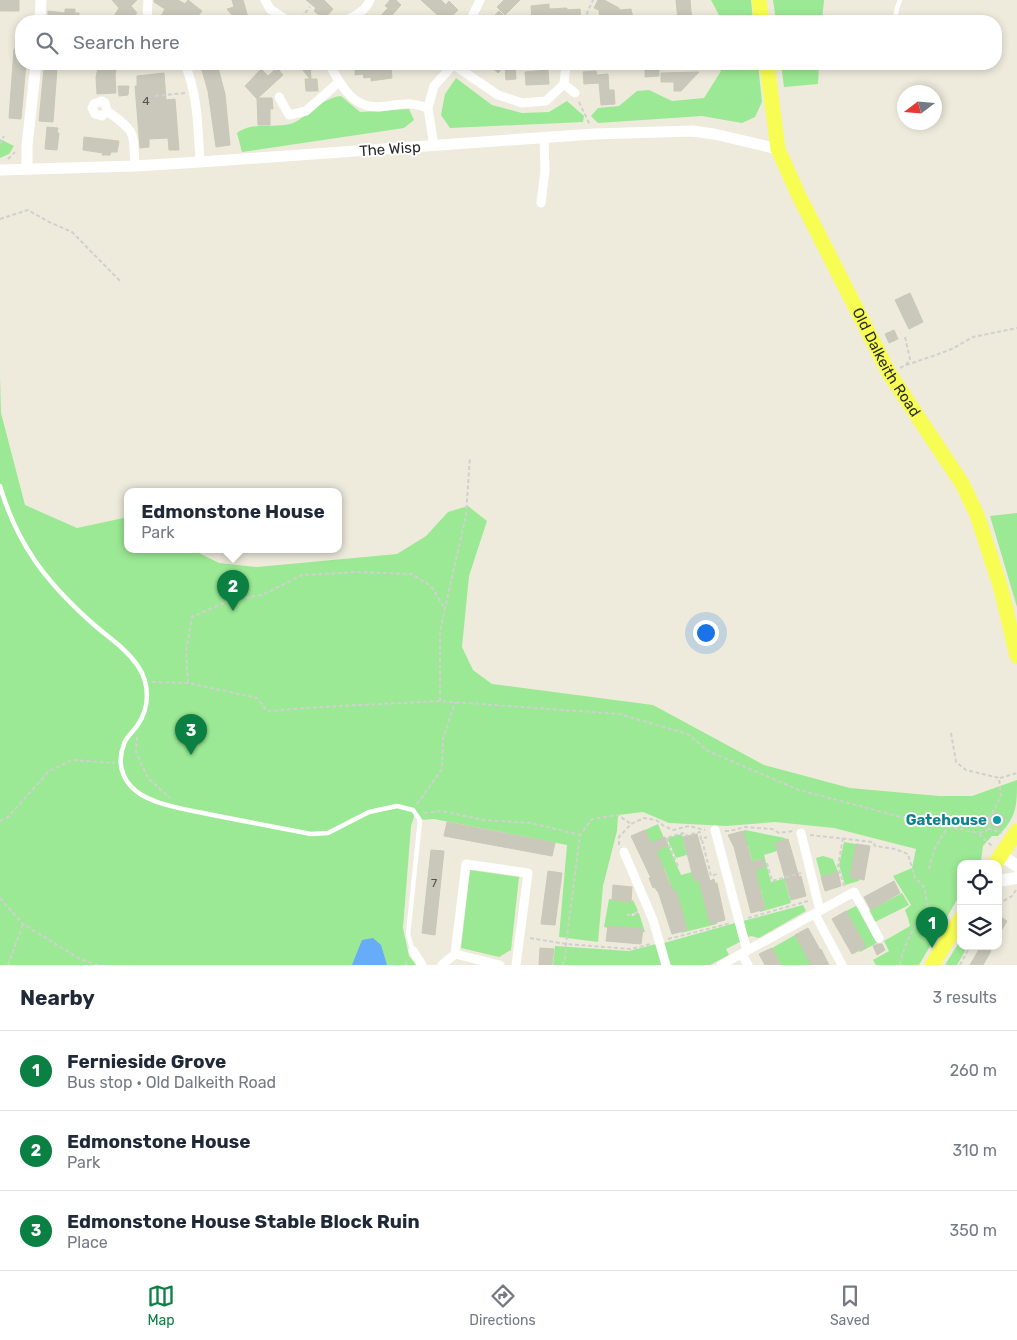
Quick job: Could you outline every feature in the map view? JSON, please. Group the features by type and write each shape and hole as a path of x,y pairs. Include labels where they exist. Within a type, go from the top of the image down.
{"main road":[{"path":"759,0 761,15"},
{"name":"Old Dalkeith Road","path":"768,70 778,149 798,194 889,373 963,485 977,515 1001,589 1017,656"},
{"path":"1010,833 997,855 1017,866"},
{"path":"1002,880 1017,878"},
{"path":"932,965 957,924"}],"street":[{"path":"40,15 41,0"},
{"path":"148,0 148,15"},
{"path":"265,0 270,9 279,15"},
{"path":"357,15 368,6 370,0"},
{"path":"473,15 480,0"},
{"path":"27,169 27,146 35,70"},
{"path":"187,70 197,108 200,162"},
{"path":"332,70 339,82 351,96 366,106 406,104 428,108"},
{"path":"434,146 428,108 434,86 449,70"},
{"path":"463,70 498,95 522,103 546,101 564,84 565,70"},
{"path":"279,97 289,115 306,110 339,82"},
{"path":"564,84 575,93"},
{"path":"107,111 132,131 135,166"},
{"name":"The Wisp","path":"4,165 27,169 135,166 594,134 692,132 714,134 778,149"},
{"path":"541,203 545,171 544,138"},
{"path":"760,146 774,158 786,176 822,248 838,273"},
{"path":"716,832 739,920 748,965"},
{"path":"801,833 817,898 818,912 842,965"},
{"path":"624,852 648,908 666,965"},
{"path":"442,965 455,954 466,864 528,873 516,965"},
{"path":"720,965 854,892 879,938"},
{"path":"412,951 422,965"},
{"path":"455,954 500,965"}],"lane":[{"path":"896,15 900,0"},
{"path":"0,486 18,535 35,562 56,588 74,606 127,653 138,666 146,682 147,705 139,724 124,743 120,763 122,775 136,792 164,805 311,834 328,833 369,812 397,806 414,812 420,820 408,935 412,951"}],"path":[{"path":"587,15 593,0"},
{"path":"303,15 310,6"},
{"path":"155,96 194,92"},
{"path":"575,93 594,134"},
{"path":"0,144 4,136"},
{"path":"4,165 17,148"},
{"path":"0,220 28,210 72,232 121,282"},
{"path":"889,373 936,356 973,337 1017,328"},
{"path":"905,337 910,359 906,366"},
{"path":"440,701 440,631 466,516 470,457"},
{"path":"188,683 186,651 192,617 230,600 262,595 302,575 357,572 412,574 431,586 445,609"},
{"path":"146,682 188,683 256,698 267,712 331,706 440,701 619,714 688,734 708,751 799,790 901,817 979,833 990,829 1010,833"},
{"path":"414,812 442,768 443,738 455,702"},
{"path":"139,724 136,752 148,778 180,808"},
{"path":"951,733 956,762 966,770 999,778 1017,773"},
{"path":"0,821 8,817 49,771 72,760 120,763"},
{"path":"990,829 986,824 1001,797 999,778"},
{"path":"414,812 441,812 484,820 531,823 580,835"},
{"path":"562,965 566,959 566,944 580,835 592,819 618,815 631,824"},
{"path":"929,869 934,850 948,826"},
{"path":"678,866 666,838 683,833 684,836 700,832 711,876 726,871"},
{"path":"701,839 716,832"},
{"path":"979,833 997,855"},
{"path":"843,838 838,866 847,896"},
{"path":"767,863 772,881 810,870"},
{"path":"1002,902 1012,896 1017,887"},
{"path":"0,898 23,924 80,959 99,965"},
{"path":"519,936 566,944 632,949 817,898"},
{"path":"628,914 632,915 648,908"},
{"path":"8,965 23,924"},
{"path":"960,965 968,950"}],"green space":[{"path":"711,0 751,0 752,15 719,15"},
{"path":"773,0 824,0 823,15 775,15"},
{"path":"759,70 762,102 755,117 742,123 702,116 598,123 591,116 598,108 619,106 637,91 649,90 672,101 704,98 721,71"},
{"path":"782,70 819,70 818,84 784,87"},
{"path":"456,78 492,105 522,113 549,112 567,101 584,116 583,122 450,128 441,115 445,94"},
{"path":"341,96 360,112 409,109 414,120 404,128 242,152 237,133 255,126 290,124 302,118 320,104"},
{"path":"0,139 14,146 9,154 0,158"},
{"path":"0,376 1,413 25,505 77,528 124,518 124,553 199,553 219,563 257,567 397,554 426,536 448,512 468,506 487,521 469,576 462,647 473,670 492,684 653,705 764,765 850,788 939,796 972,796 1017,780 1015,811 1009,823 998,836 992,836 983,846 981,860 957,860 957,900 919,965 876,965 873,960 889,951 884,941 910,926 905,910 911,905 893,876 912,868 916,849 834,828 775,822 726,826 669,823 643,812 618,815 617,831 603,886 598,942 559,937 567,845 434,819 420,820 415,814 411,826 403,928 409,956 416,965 0,965"},
{"path":"1017,513 1017,607 990,516"},
{"path":"658,824 664,838 651,843 645,830"},
{"path":"743,831 785,838 786,840 775,843 777,851 764,855 771,882 798,875 799,877 785,881 791,903 760,912 759,910 765,908 761,891 747,894 755,870 765,867 762,859 738,864 752,860 748,846 736,850 746,843"},
{"path":"682,834 687,855 676,858 667,838"},
{"path":"844,842 856,844 850,877 859,879 859,881 845,885 839,865"},
{"path":"668,845 681,875 692,872 695,881 707,878 700,884 705,902 717,924 681,933 687,930 676,890 663,894 671,885 664,868 651,873 644,856"},
{"path":"823,856 833,859 838,872 821,877 816,858"},
{"path":"470,870 519,877 511,950 499,957 461,948"},
{"path":"902,893 909,905 875,922 869,911"},
{"path":"609,899 630,902 633,900 638,911 627,915 632,916 639,913 645,932 643,932 643,929 604,927"},
{"path":"803,905 806,911 759,938 748,937 743,921"},
{"path":"858,905 877,943 860,952 863,948 861,943 863,942 861,937 858,938 856,929 846,911"},
{"path":"735,923 740,942 726,949 729,955 710,965 670,965 664,943"},
{"path":"795,935 810,962 822,956 812,965 776,965 780,963 772,948"},
{"path":"656,944 663,965 553,965 555,946 629,951"},
{"path":"957,946 957,950 966,950 957,965 945,965"}],"water":[{"path":"373,938 381,945 387,965 352,965 362,940"}],"building":[{"path":"0,0 19,0 19,11 0,11"},
{"path":"112,0 137,0 131,6 137,13 135,15 115,15 119,8"},
{"path":"154,0 178,0 185,4 188,0 202,11 199,15 162,15 165,9 154,2"},
{"path":"232,0 243,0 247,15 232,15 227,9 234,7"},
{"path":"306,0 324,0 333,9 328,15 319,15 314,11 316,8"},
{"path":"390,0 396,0 401,5 392,15 382,15 388,8 385,6"},
{"path":"421,0 441,0 446,5 449,1 458,10 453,15 437,15"},
{"path":"504,0 520,0 505,15 497,7"},
{"path":"598,0 604,0 619,8 619,10 631,9 632,15 599,15 599,10 594,8"},
{"path":"676,0 690,0 691,15 677,15"},
{"path":"549,4 549,9 580,9 580,15 532,15 531,6"},
{"path":"65,9 75,9 75,13 79,13 79,15 48,15 48,11 65,13"},
{"path":"499,11 503,15 495,15"},
{"path":"15,49 15,70 25,70 21,119 9,118"},
{"path":"44,70 57,70 53,122 39,121"},
{"path":"98,70 116,70 116,93 97,94"},
{"path":"202,70 219,70 225,94 230,145 216,147 208,91"},
{"path":"260,70 268,76 275,70 279,70 283,75 258,98 272,98 273,109 270,109 270,125 258,125 257,99 245,86"},
{"path":"303,70 310,70 311,79 317,79 318,91 306,91 305,79 310,79"},
{"path":"355,70 391,70 392,78 371,81 371,77 364,78 363,74 355,75"},
{"path":"505,70 515,70 516,79 506,80"},
{"path":"548,70 549,84 526,85 525,72"},
{"path":"645,70 659,70 659,76 645,77"},
{"path":"596,71 597,75 608,74 609,90 614,90 615,104 601,105 599,83 584,84 583,72"},
{"path":"699,72 681,91 674,91 674,82 661,82 661,73"},
{"path":"164,73 166,100 175,99 179,150 169,150 168,138 149,139 149,147 140,148 135,86 137,86 137,76"},
{"path":"118,86 129,86 128,95 119,96"},
{"path":"47,127 58,128 57,150 45,149"},
{"path":"84,137 119,141 117,152 111,152 110,155 102,155 103,153 83,150"},
{"path":"910,293 923,322 909,329 895,300"},
{"path":"894,330 898,339 889,343 885,334"},
{"name":"Gatehouse","path":"995,812 1005,818 998,829 988,822"},
{"path":"447,822 555,843 552,856 444,836"},
{"path":"645,830 651,843 665,837 668,845 656,851 673,891 676,890 687,930 672,934 658,891 655,887 653,888 649,878 651,878 631,836"},
{"path":"743,831 752,862 763,859 765,867 755,870 765,909 751,913 734,847 728,835"},
{"path":"697,834 710,881 714,879 715,883 717,883 725,920 710,924 699,880 694,881 683,837"},
{"path":"788,839 806,896 791,900 775,843"},
{"path":"856,844 870,846 864,880 850,877"},
{"path":"431,850 444,851 435,935 422,933"},
{"path":"548,871 562,873 555,925 541,924"},
{"path":"838,872 841,886 825,891 821,877"},
{"path":"894,881 900,893 871,910 864,897"},
{"path":"613,885 632,887 631,902 612,900"},
{"path":"846,911 866,947 852,954 832,919"},
{"path":"1002,918 1007,921 1002,929"},
{"path":"608,926 643,929 641,944 606,941"},
{"path":"808,928 829,965 811,965 795,935"},
{"path":"882,944 885,950 877,955 873,946"},
{"path":"540,948 554,949 552,965 539,965"},
{"path":"772,948 780,963 765,965 759,954"},
{"path":"979,950 991,951 983,965 970,965"}],"place":[{"name":"Edmonstone House","path":"233,611"},
{"name":"Edmonstone House Stable Block Ruin","path":"191,755"},
{"name":"Gatehouse","path":"997,820"},
{"name":"Fernieside Grove","path":"932,948"}]}
